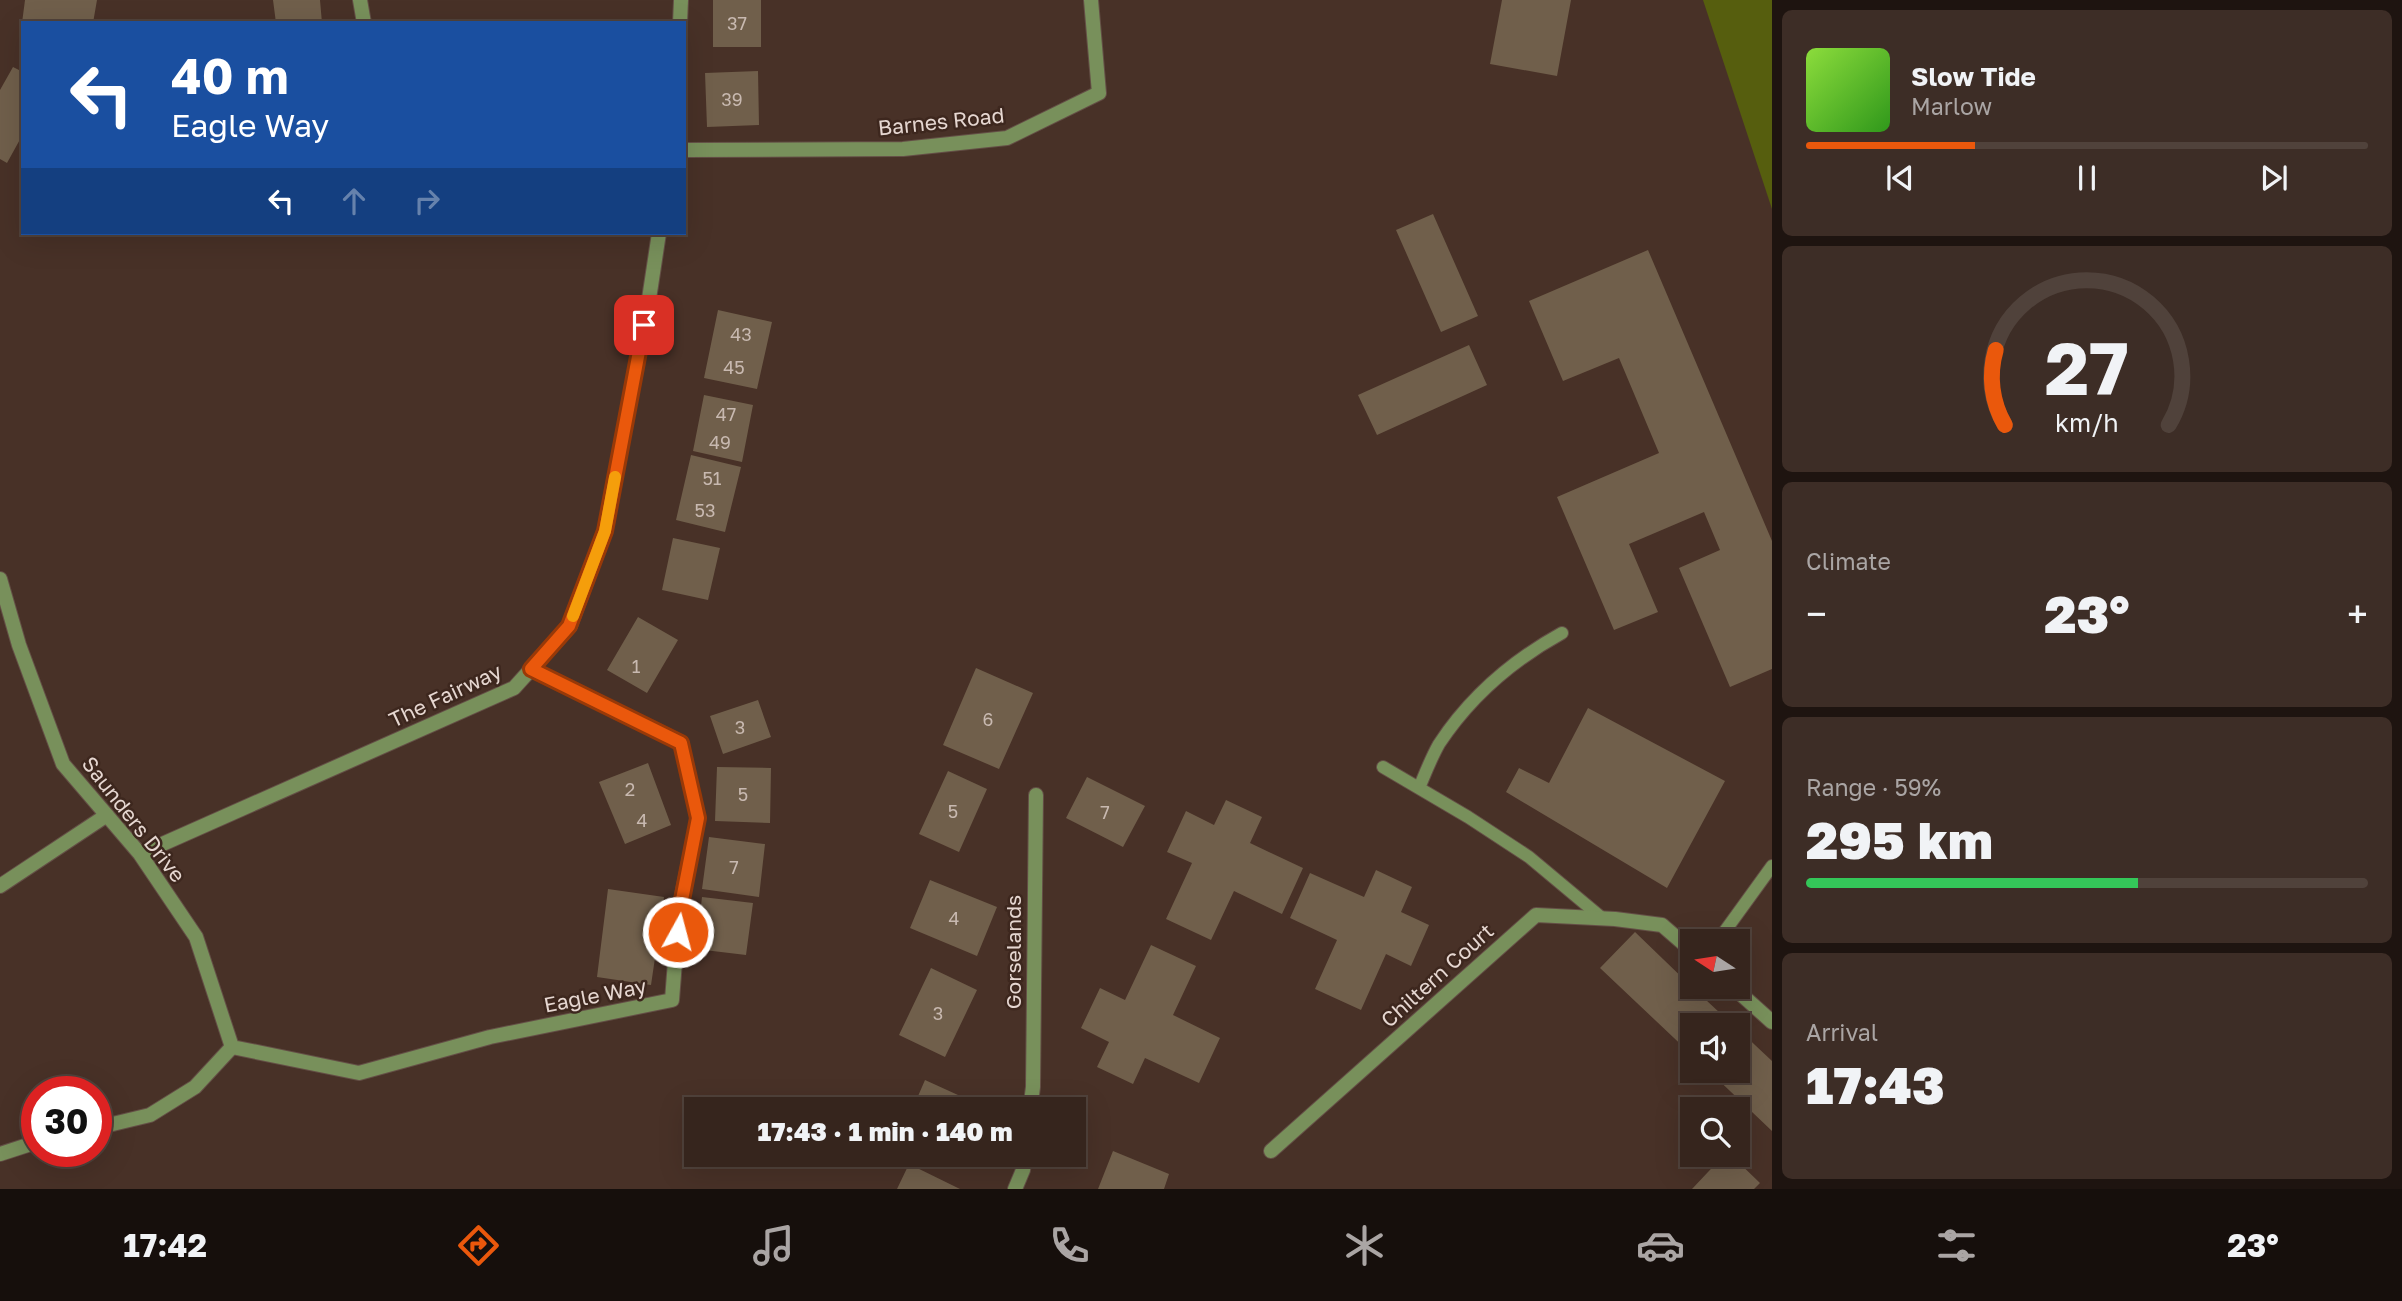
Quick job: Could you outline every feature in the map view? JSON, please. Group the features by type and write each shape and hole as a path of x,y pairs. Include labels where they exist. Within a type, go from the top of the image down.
{"street":[{"path":"360,0 364,21"},
{"path":"680,21 681,0"},
{"name":"Barnes Road","path":"686,150 903,149 1007,138 1099,93 1091,0"},
{"name":"The Fairway","path":"140,854 514,688 569,626 605,531 659,235"},
{"name":"Saunders Drive","path":"0,579 19,645 63,764 140,854 196,937 232,1047"},
{"name":"Eagle Way","path":"232,1047 359,1073 490,1037 672,1000 680,910 698,818 681,743 531,669"},
{"name":"Gorselands","path":"1032,1097 1036,795"},
{"path":"0,886 107,816"},
{"name":"Chiltern Court","path":"1271,1151 1536,915 1602,918 1662,925 1680,941"},
{"path":"1746,999 1772,1022"},
{"path":"112,1124 150,1115 195,1087 232,1047"},
{"path":"0,1154 21,1147"},
{"path":"1015,1189 1023,1167"}],"lane":[{"path":"1419,788 1438,747 1457,719 1478,696 1528,654 1562,633"},
{"path":"1382,767 1468,817 1529,857 1602,918"},
{"path":"1726,929 1772,866"}],"green space":[{"path":"1703,0 1772,0 1772,209"}],"building":[{"path":"25,0 97,0 93,21 22,21"},
{"path":"273,0 320,0 322,21 276,21"},
{"path":"713,0 761,0 761,47 713,47"},
{"path":"1502,0 1571,0 1557,76 1490,64"},
{"path":"13,67 21,71 21,138 7,163 0,159 0,90"},
{"path":"758,71 759,125 707,127 705,73"},
{"path":"1433,214 1478,316 1441,332 1396,230"},
{"path":"1648,250 1772,541 1772,669 1730,687 1679,568 1720,550 1704,512 1629,544 1658,612 1614,630 1557,497 1659,453 1619,358 1563,381 1529,301"},
{"path":"718,310 772,322 757,389 704,378"},
{"path":"1469,345 1487,385 1377,435 1358,395"},
{"path":"704,395 753,405 742,462 693,451"},
{"path":"691,455 741,467 725,532 676,520"},
{"path":"673,538 720,548 708,600 662,590"},
{"path":"638,617 678,640 647,693 607,670"},
{"path":"976,668 1033,693 999,769 943,745"},
{"path":"758,700 771,737 723,754 710,716"},
{"path":"1588,708 1725,781 1667,888 1506,792 1519,768 1549,783"},
{"path":"648,763 671,825 625,844 599,782"},
{"path":"717,767 771,768 770,823 715,821"},
{"path":"948,771 987,789 959,852 919,834"},
{"path":"1087,777 1145,806 1123,847 1066,818"},
{"path":"1226,800 1262,817 1250,843 1303,868 1282,914 1234,891 1211,940 1166,919 1192,863 1167,852 1186,811 1214,825"},
{"path":"709,837 765,844 759,897 702,889"},
{"path":"1376,870 1412,887 1401,912 1429,925 1411,966 1386,954 1361,1010 1315,989 1337,940 1290,918 1310,873 1364,897"},
{"path":"930,880 997,907 977,956 910,928"},
{"path":"608,889 664,897 651,985 597,977"},
{"path":"702,897 753,903 746,955 696,949"},
{"path":"1635,932 1680,975 1680,999 1705,999 1720,1013 1680,1013 1680,1044 1600,968"},
{"path":"1151,945 1196,966 1173,1015 1220,1038 1199,1083 1145,1058 1133,1084 1097,1067 1109,1042 1081,1028 1100,988 1125,1000"},
{"path":"931,968 977,990 945,1057 899,1035"},
{"path":"1750,1040 1772,1061 1772,1131 1750,1110 1750,1097 1736,1097 1722,1083 1750,1083"},
{"path":"925,1080 962,1097 918,1097"},
{"path":"1113,1151 1169,1174 1164,1189 1098,1189"},
{"path":"908,1167 915,1167 960,1189 897,1189"},
{"path":"1713,1167 1743,1167 1760,1183 1754,1189 1692,1189"}],"slow traffic":[{"path":"573,616 605,531 615,477"}],"route":[{"path":"644,325 605,531 569,626 531,669 681,743 698,818 678,932"}]}
